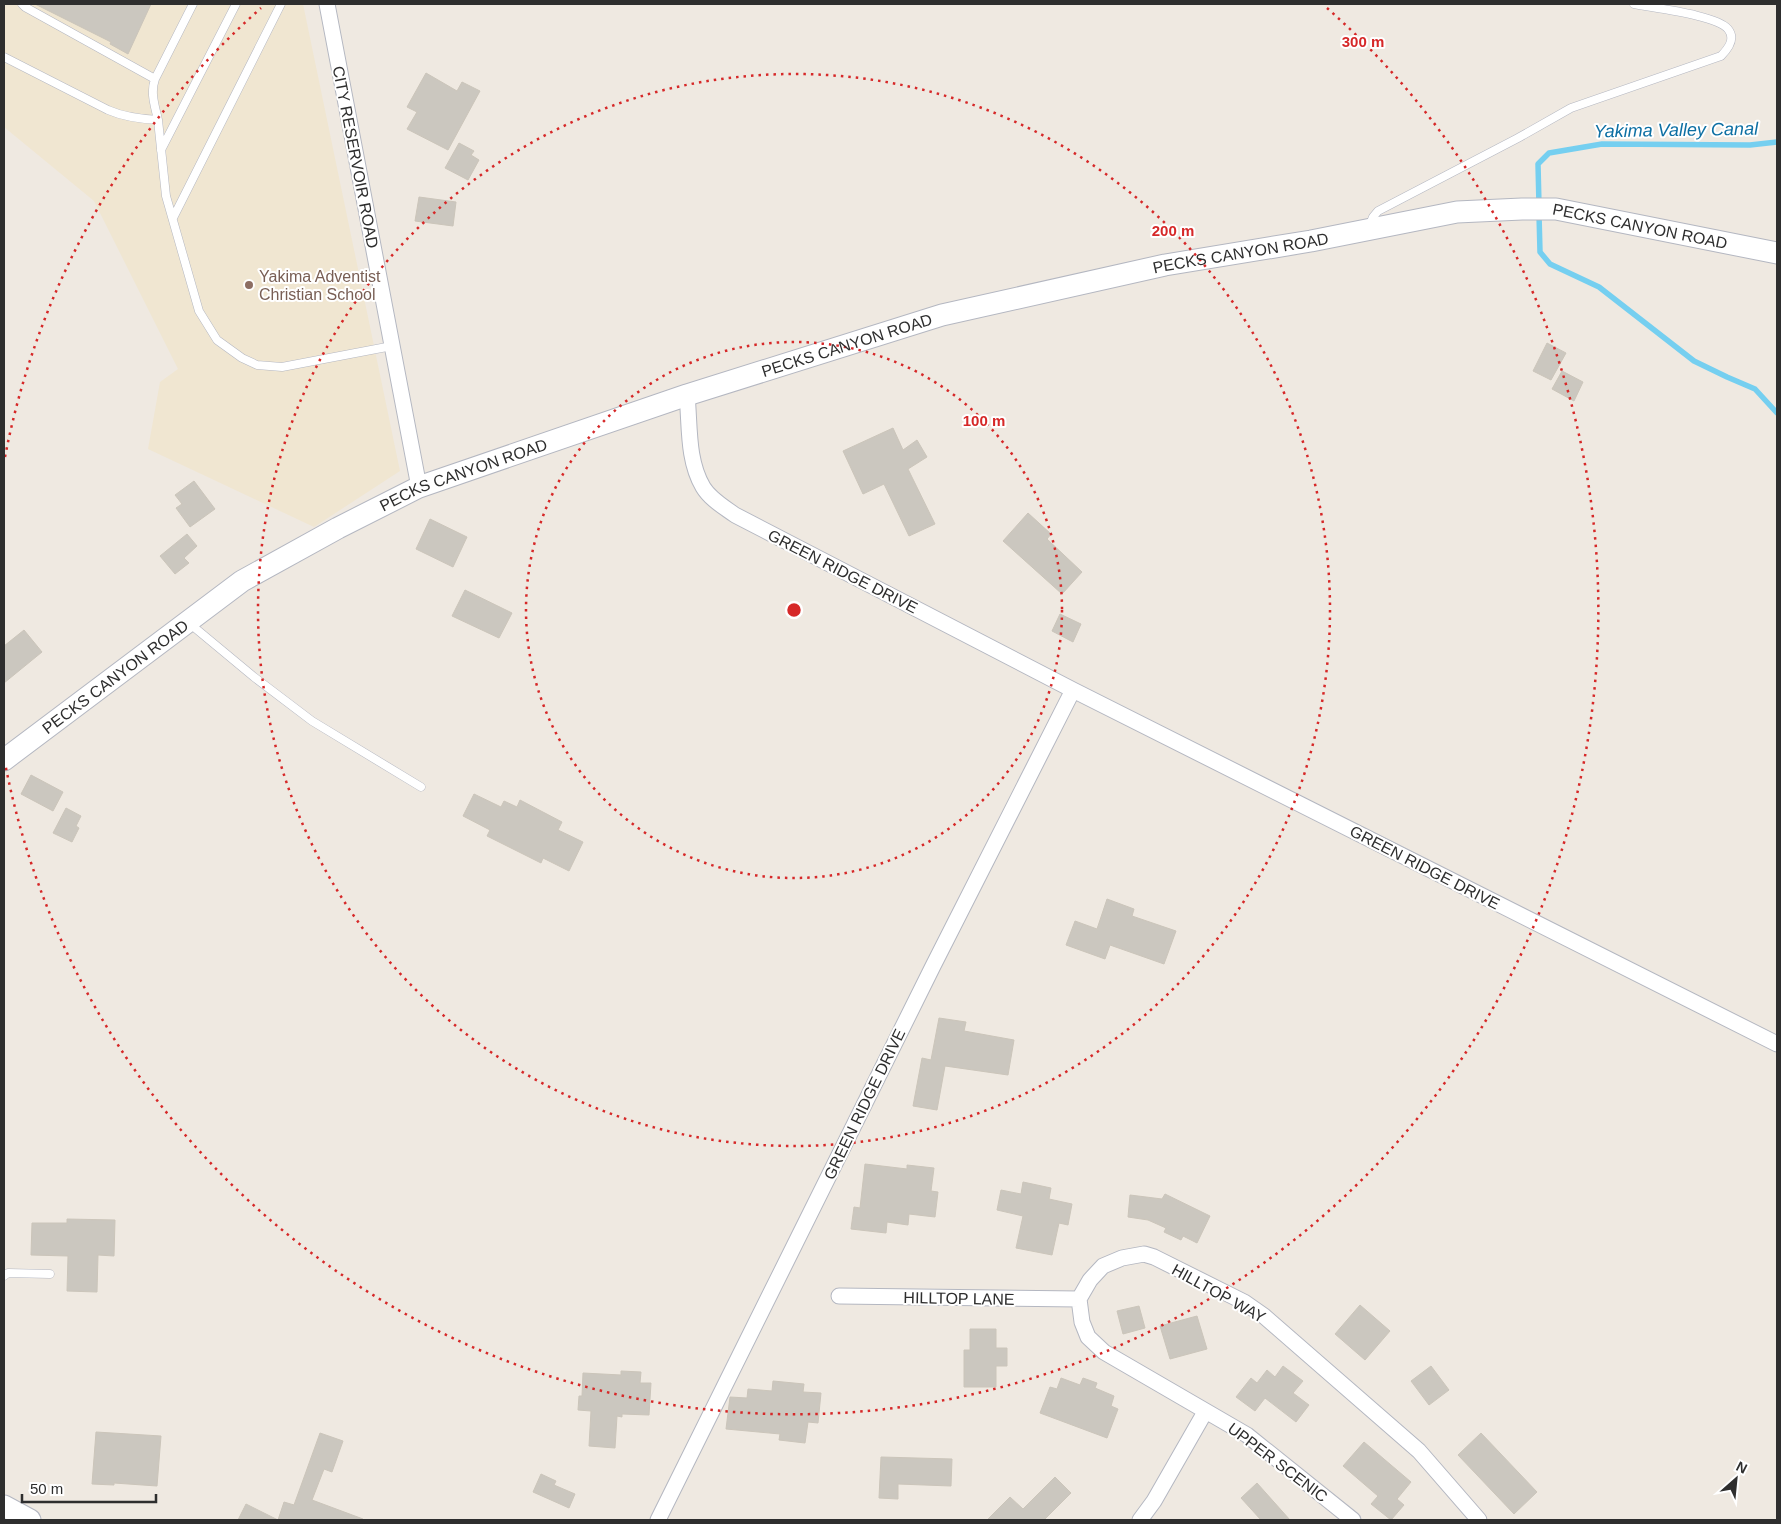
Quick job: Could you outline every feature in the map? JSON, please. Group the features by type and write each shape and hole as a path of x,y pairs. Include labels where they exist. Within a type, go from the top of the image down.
{"street":[{"name":"CITY RESERVOIR ROAD","path":"327,4 419,487"},
{"name":"PECKS CANYON ROAD","path":"4,760 242,581 338,528 419,487 687,395 942,315 1165,265 1311,241 1457,212 1515,209 1556,210 1777,253"},
{"name":"GREEN RIDGE DRIVE","path":"687,395 693,463 703,487 713,498 735,515 1073,690 1777,1044"},
{"name":"GREEN RIDGE DRIVE","path":"658,1520 933,966 1073,690"},
{"name":"HILLTOP WAY","path":"1079,1299 1090,1280 1103,1266 1122,1258 1144,1254 1244,1302 1264,1316 1420,1451 1479,1520"},
{"name":"HILLTOP LANE","path":"839,1296 1079,1299"},
{"path":"1079,1299 1082,1322 1088,1337 1104,1352 1205,1412 1154,1501 1140,1520"},
{"name":"UPPER SCENIC","path":"1205,1412 1247,1435 1354,1520"},
{"path":"4,1506 30,1520"}],"lane":[{"path":"22,4 155,78"},
{"path":"193,4 152,87 158,120 166,196 199,311 217,340 242,358 257,364 282,367 392,346"},
{"path":"161,150 236,4"},
{"path":"173,218 281,4"},
{"path":"1367,230 1378,211 1572,108 1721,56 1728,49 1731,38 1728,29 1719,22 1634,4"},
{"path":"4,57 114,113 139,119 158,120"},
{"path":"188,622 312,722 422,787"},
{"path":"4,1276 8,1273 50,1274"}],"shaded area":[{"name":"Yakima Adventist Christian School","path":"4,4 303,4 400,471 314,527 148,449 160,382 178,369 94,201 4,127"}],"building":[{"path":"35,4 151,4 128,54 110,44 111,42"},
{"path":"426,73 457,91 462,82 480,91 448,150 407,129 417,112 407,107"},
{"path":"459,143 474,151 471,155 479,160 468,180 445,168"},
{"path":"419,197 456,202 453,226 415,221"},
{"path":"1547,343 1566,353 1551,380 1533,371"},
{"path":"1562,371 1583,382 1574,401 1552,389"},
{"path":"893,428 903,450 917,440 927,457 908,469 935,524 909,536 884,484 863,494 843,451"},
{"path":"194,481 215,509 190,527 176,508 182,504 175,495"},
{"path":"1028,513 1051,534 1047,539 1082,572 1062,594 1003,541"},
{"path":"430,519 467,537 453,567 416,549"},
{"path":"187,534 197,546 184,558 189,563 175,574 160,556"},
{"path":"465,590 512,613 499,638 452,616"},
{"path":"1060,614 1081,624 1073,642 1052,631"},
{"path":"24,630 42,652 4,683 4,646"},
{"path":"31,775 63,792 53,811 21,794"},
{"path":"474,794 501,807 504,801 517,807 520,800 562,822 558,830 583,842 569,871 543,858 541,863 487,836 490,830 463,816"},
{"path":"66,808 81,816 76,826 79,828 72,842 53,833"},
{"path":"1107,899 1134,909 1132,916 1176,931 1164,964 1110,945 1105,959 1066,945 1075,921 1097,929"},
{"path":"939,1018 966,1022 964,1031 1014,1040 1008,1075 945,1066 937,1110 913,1106 922,1058 931,1060"},
{"path":"865,1164 907,1169 907,1165 934,1168 931,1191 938,1192 935,1217 909,1214 908,1225 887,1222 886,1233 851,1229 854,1207 860,1208"},
{"path":"1023,1182 1051,1188 1049,1199 1072,1204 1068,1225 1059,1223 1052,1255 1016,1248 1023,1216 997,1210 1001,1190 1021,1194"},
{"path":"1165,1194 1210,1216 1197,1243 1183,1236 1181,1240 1164,1232 1166,1228 1148,1220 1128,1217 1130,1195 1162,1199"},
{"path":"67,1219 115,1220 114,1256 98,1255 97,1292 67,1291 68,1256 31,1255 32,1223 67,1223"},
{"path":"1360,1305 1390,1331 1365,1360 1335,1334"},
{"path":"1139,1306 1145,1328 1123,1334 1117,1311"},
{"path":"1197,1316 1207,1349 1170,1359 1160,1326"},
{"path":"970,1329 996,1329 996,1348 1007,1348 1007,1366 996,1366 996,1387 964,1387 964,1350 970,1350"},
{"path":"1283,1366 1303,1381 1293,1393 1309,1405 1296,1422 1265,1398 1255,1411 1236,1397 1251,1378 1257,1383 1267,1370 1275,1377"},
{"path":"1431,1366 1449,1390 1429,1405 1411,1381"},
{"path":"621,1371 641,1372 640,1383 651,1383 649,1415 622,1414 622,1417 617,1416 615,1448 589,1446 591,1411 578,1410 579,1396 582,1396 583,1373 621,1375"},
{"path":"1061,1378 1080,1385 1083,1378 1097,1383 1095,1388 1114,1396 1111,1406 1118,1409 1107,1438 1040,1413 1050,1387 1057,1389"},
{"path":"773,1381 804,1384 803,1392 821,1393 818,1423 808,1422 805,1443 779,1440 780,1434 726,1429 730,1397 747,1398 748,1389 772,1391"},
{"path":"96,1432 161,1436 157,1486 114,1483 114,1485 92,1484"},
{"path":"320,1433 343,1441 332,1472 324,1469 312,1500 363,1520 278,1520 284,1502 294,1505"},
{"path":"1481,1433 1537,1492 1514,1514 1458,1455"},
{"path":"1364,1442 1411,1482 1397,1499 1404,1505 1391,1520 1371,1504 1378,1496 1343,1466"},
{"path":"881,1457 952,1459 951,1486 898,1484 898,1499 879,1498"},
{"path":"541,1474 556,1481 554,1485 575,1494 569,1508 533,1492"},
{"path":"1055,1477 1071,1493 1044,1520 987,1520 1010,1497 1023,1509"},
{"path":"1257,1483 1290,1520 1261,1520 1241,1498"},
{"path":"246,1504 278,1520 238,1520"}],"waterway":[{"name":"Yakima Valley Canal","path":"1539,205 1538,164 1549,153 1602,144 1750,145 1777,142"},
{"name":"Yakima Valley Canal","path":"1539,214 1540,252 1550,264 1599,287 1694,361 1755,389 1777,413"}],"place":[{"name":"Yakima Adventist Christian School","path":"249,285"}]}
